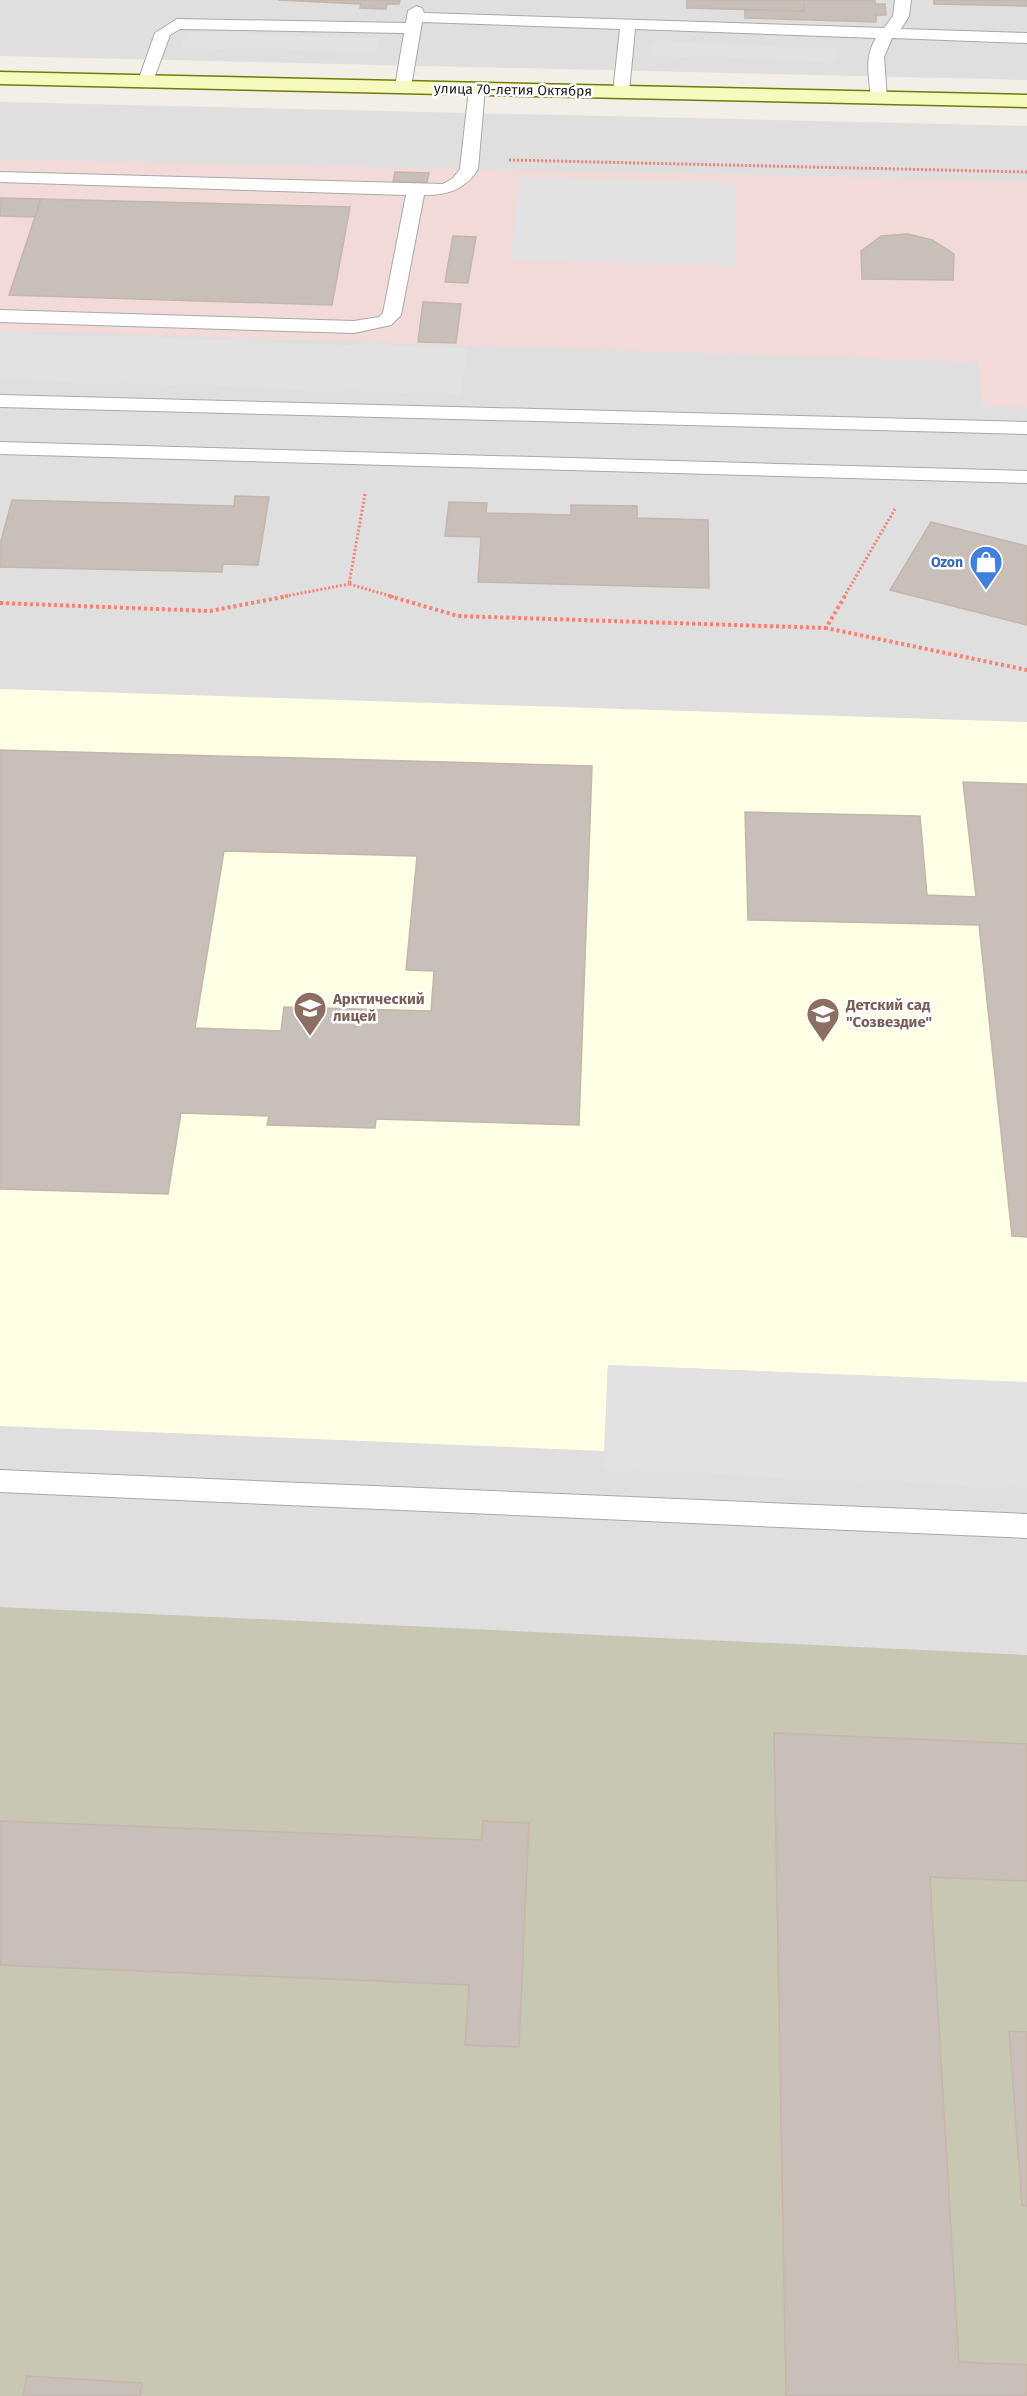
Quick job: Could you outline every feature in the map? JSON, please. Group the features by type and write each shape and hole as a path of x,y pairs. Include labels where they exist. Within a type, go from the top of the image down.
{"main road":[{"name":"улица 70-летия Октября","path":"0,78 1027,101"}],"lane":[{"path":"403,87 418,0"},
{"path":"879,98 877,56 880,45 903,15 903,0"},
{"path":"146,81 163,33 177,24 628,24 1027,38"},
{"path":"621,92 628,24"},
{"path":"0,177 439,190 456,186 464,179 470,159 477,89"},
{"path":"0,316 371,326 385,321 392,315 416,190"},
{"path":"0,400 1027,428"},
{"path":"0,448 1027,477"},
{"path":"0,1481 1027,1526"}],"path":[{"path":"470,159 1027,171"},
{"path":"349,584 371,459"},
{"path":"826,628 915,474"},
{"path":"0,603 210,611 349,584 458,616 826,628 1027,670"}],"shaded area":[{"path":"0,0 1027,0 1027,80 0,56"},
{"path":"186,33 378,38 376,53 181,48"},
{"path":"652,42 836,47 836,62 652,56"},
{"path":"0,102 1027,126 1027,2396 0,2396"},
{"path":"0,159 1027,181 1027,407 983,406 978,362 0,330"},
{"path":"520,177 736,183 736,266 511,260"},
{"path":"0,333 467,349 461,395 0,379"},
{"name":"Арктический лицей","path":"0,689 1027,722 1027,1382 608,1365 604,1451 0,1426"},
{"path":"608,1365 1027,1382 1027,1488 604,1470"},
{"path":"0,1607 1027,1655 1027,2396 0,2396"}],"building":[{"path":"278,0 400,0 399,4 387,4 386,9 360,8 361,4"},
{"path":"687,0 804,0 804,11 687,8"},
{"path":"804,0 875,0 875,4 885,4 886,15 876,15 876,22 745,18 745,10 804,11"},
{"path":"934,0 1027,0 1027,6 934,4"},
{"path":"395,172 429,173 427,182 393,182"},
{"path":"0,198 41,199 36,217 0,216"},
{"path":"41,199 350,207 332,305 9,295"},
{"path":"908,234 932,240 954,254 953,280 862,279 861,251 881,236"},
{"path":"453,236 476,237 468,283 445,282"},
{"path":"423,302 461,304 456,343 418,342"},
{"path":"235,496 269,497 258,565 223,564 222,572 0,567 0,544 12,500 234,506"},
{"path":"449,502 487,503 486,513 571,515 571,505 637,506 637,518 708,520 709,588 478,582 481,537 445,536"},
{"path":"931,522 1027,546 1027,625 890,590"},
{"path":"0,750 592,766 579,1125 376,1119 375,1128 267,1125 269,1116 181,1113 168,1194 0,1189","holes":["224,851 417,856 406,970 434,971 431,1011 284,1007 281,1031 195,1028"]},
{"path":"963,782 1027,784 1027,1237 1012,1236 979,925 748,920 745,812 920,816 927,895 976,897"},
{"path":"774,1733 1027,1744 1027,1881 930,1877 959,2362 1027,2365 1027,2396 786,2396"},
{"path":"0,1821 482,1840 483,1821 529,1823 519,2047 465,2045 469,1985 0,1965"},
{"path":"1009,2031 1027,2032 1027,2206 1022,2205"},
{"path":"27,2376 142,2383 140,2396 23,2396"}],"place":[{"name":"Ozon","path":"986,591"},
{"name":"Арктический лицей","path":"310,1037"},
{"name":"Детский сад \"Созвездие\"","path":"823,1043"}]}
